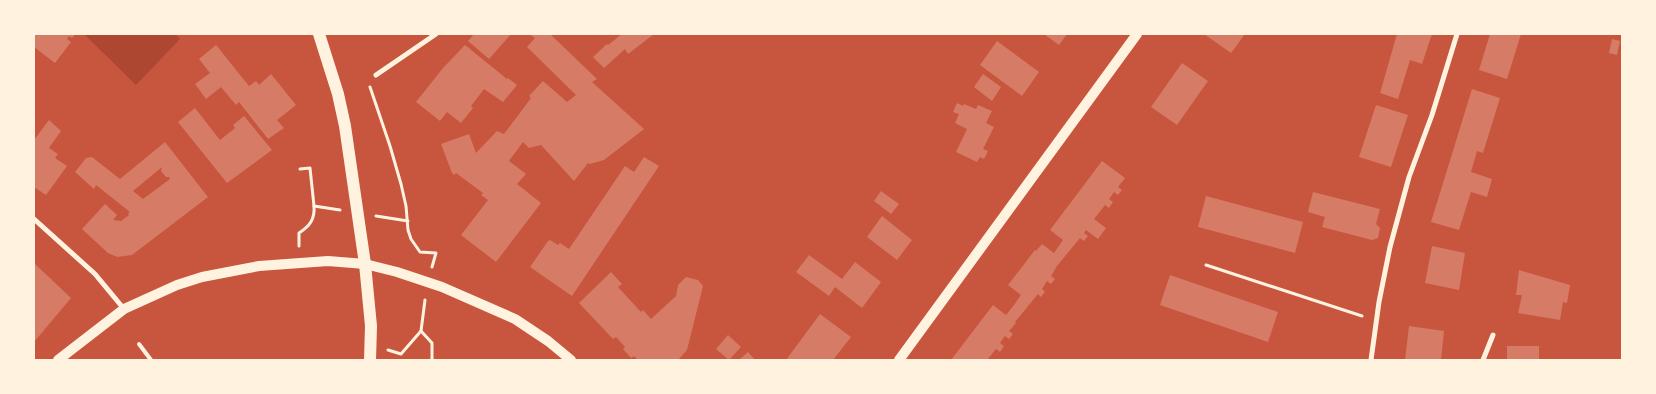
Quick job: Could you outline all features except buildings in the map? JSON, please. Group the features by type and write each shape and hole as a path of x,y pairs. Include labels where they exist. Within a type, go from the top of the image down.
{"main road":[{"path":"318,34 338,94 345,126 365,264 371,326 370,360"},
{"path":"899,360 1137,34"},
{"path":"58,360 124,309 177,285 202,277 259,266 328,261 365,264 428,282 515,319 548,341 571,360"}],"street":[{"path":"376,75 436,34"},
{"path":"1371,360 1375,321 1390,247 1409,177 1432,115 1457,34"},
{"path":"34,219 94,274 124,309"},
{"path":"1483,360 1493,335"}],"lane":[{"path":"139,344 151,360"}],"path":[{"path":"376,75 367,80 390,146 401,184 408,221"},
{"path":"300,262 299,233 306,229 315,216 314,206"},
{"path":"1206,265 1375,321"},
{"path":"371,344 401,354 420,331"}],"shaded area":[{"path":"84,34 175,34 180,39 136,85"}]}
